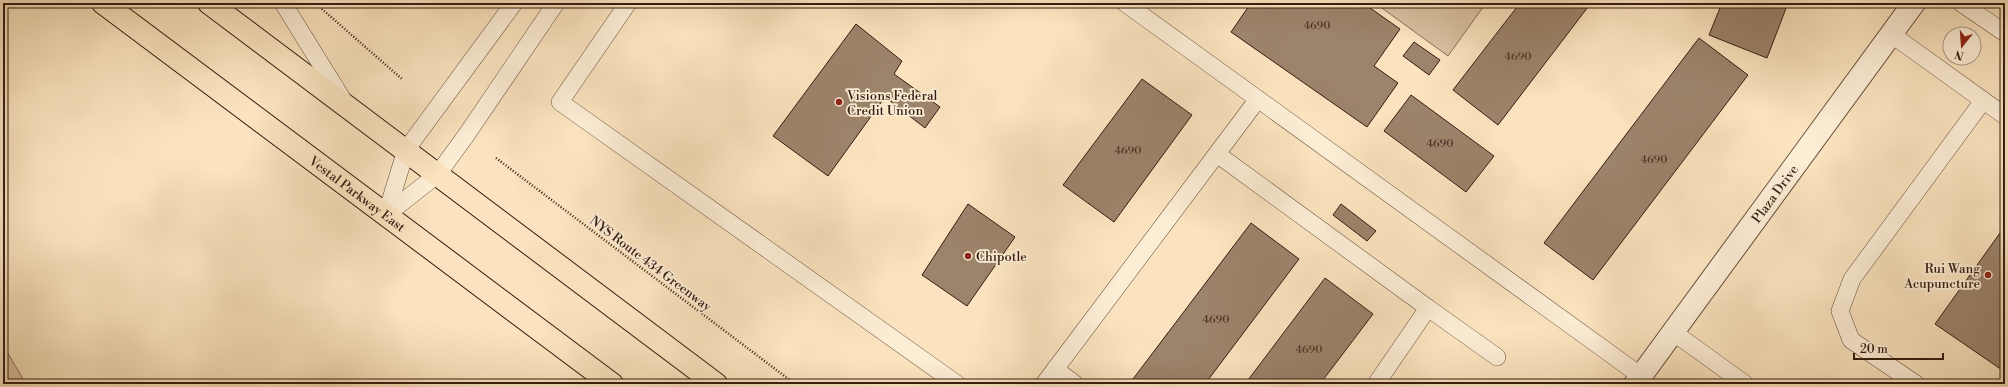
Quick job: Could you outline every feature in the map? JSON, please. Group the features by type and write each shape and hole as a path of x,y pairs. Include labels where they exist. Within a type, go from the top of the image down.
{"main road":[{"name":"Vestal Parkway East","path":"103,3 612,384"},
{"path":"209,3 716,384"}],"street":[{"name":"Plaza Drive","path":"1638,380 1914,3"}],"lane":[{"path":"283,3 346,106"},
{"path":"386,215 406,150 514,3"},
{"path":"386,215 438,174 556,3"},
{"path":"628,3 560,102 956,384"},
{"path":"1125,3 1258,99 1638,380"},
{"path":"1961,3 2005,33"},
{"path":"1891,34 2005,116"},
{"path":"1044,384 1258,99"},
{"path":"1916,384 1852,340 1840,311 1852,279 1983,101"},
{"path":"1217,154 1497,357"},
{"path":"1376,384 1428,308"},
{"path":"1673,332 1745,384"},
{"path":"1055,369 1075,384"}],"path":[{"path":"315,3 402,79"},
{"name":"NYS Route 434 Greenway","path":"496,158 795,384"}],"shaded area":[{"path":"1375,3 1486,3 1448,56"},
{"path":"3,345 26,384 3,384"}],"building":[{"path":"1251,3 1363,3 1400,29 1374,66 1398,83 1367,127 1231,32"},
{"path":"1520,3 1591,3 1498,125 1453,90"},
{"path":"1722,3 1788,3 1767,58 1709,35"},
{"name":"Visions Federal Credit Union","path":"856,24 902,61 894,74 940,107 925,128 885,97 828,176 773,136"},
{"path":"1699,38 1748,75 1593,280 1544,243"},
{"path":"1414,42 1440,60 1429,75 1403,56"},
{"path":"1142,79 1192,115 1114,222 1063,185"},
{"path":"1411,95 1494,156 1466,192 1384,131"},
{"name":"Chipotle","path":"968,204 1015,237 967,306 922,275"},
{"path":"1341,204 1376,231 1367,241 1333,215"},
{"path":"1251,223 1299,259 1205,384 1139,384 1133,379"},
{"name":"Rui Wang Acupuncture","path":"2005,226 2005,372 1935,324"},
{"path":"1325,278 1373,314 1320,384 1245,384"},
{"path":"1467,380 1473,384 1464,384"}],"place":[{"name":"Visions Federal Credit Union","path":"839,102"},
{"name":"Chipotle","path":"968,256"},
{"name":"Rui Wang Acupuncture","path":"1988,275"}]}
